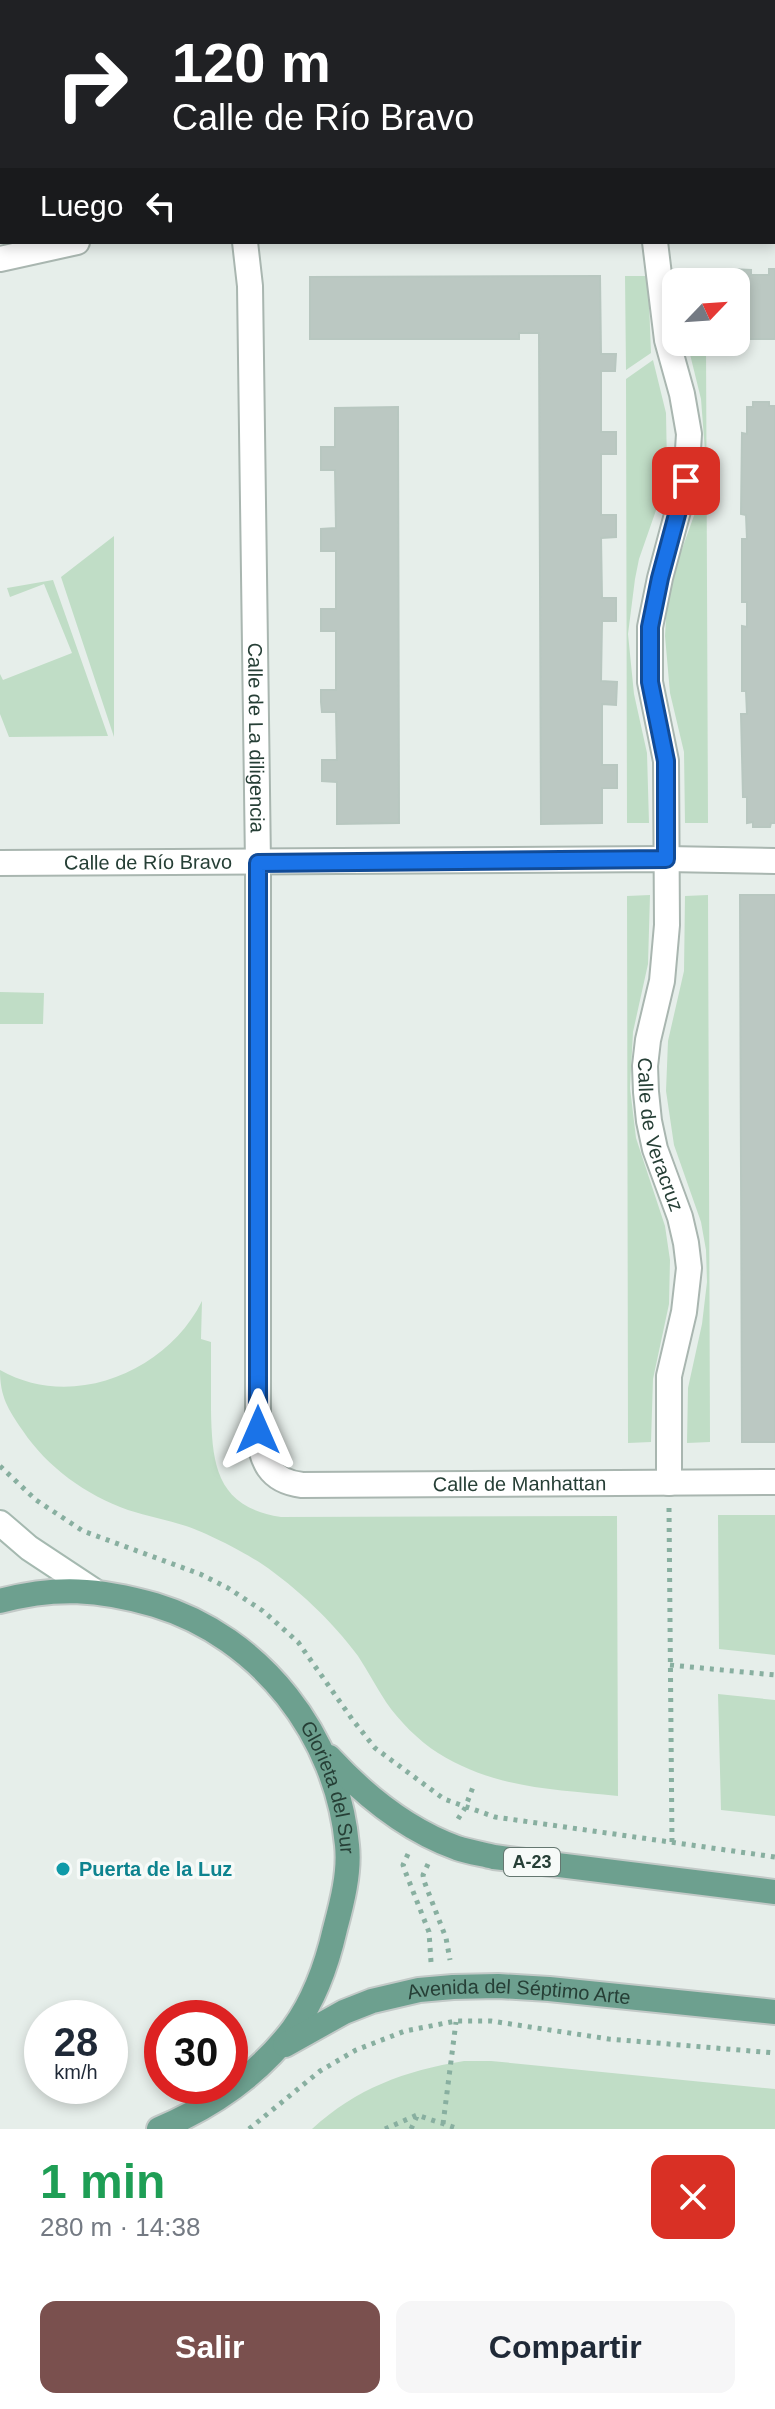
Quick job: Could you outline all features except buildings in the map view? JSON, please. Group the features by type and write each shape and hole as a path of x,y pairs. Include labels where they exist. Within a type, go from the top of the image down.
{"main road":[{"name":"Glorieta del Sur","path":"0,1601 60,1590 94,1591 178,1612 217,1632 260,1664 295,1704 322,1749 339,1798 348,1848 343,1898 317,1988 295,2026 276,2050 234,2087 194,2114 159,2129"},
{"name":"A-23","path":"322,1749 370,1798 432,1837 459,1849 494,1857 775,1892"},
{"name":"Avenida del Séptimo Arte","path":"276,2050 344,2012 403,1993 441,1988 549,1989 775,2012"}],"street":[{"path":"0,259 68,244"},
{"name":"Calle de La diligencia","path":"245,244 250,301 258,863 258,1430 262,1455 270,1470"},
{"name":"Calle de Veracruz","path":"655,244 667,340 689,434 686,481 650,627 650,682 666,761 666,953 648,1040 645,1066 647,1106 652,1135 680,1217 689,1268 686,1302 669,1376 669,1483"},
{"name":"Calle de Río Bravo","path":"0,863 775,861"},
{"name":"Calle de Manhattan","path":"270,1470 276,1477 302,1485 775,1482"},
{"path":"0,1523 29,1548 94,1591"}],"path":[{"path":"669,1483 672,1843"},
{"path":"670,1665 775,1675"},
{"path":"443,2124 456,2021 441,1988 429,1932 403,1865 465,1808 473,1787"},
{"path":"249,2129 304,2082 336,2061 380,2039 429,2026 441,1988 446,1938 424,1881 432,1837 444,1799 495,1817 775,1857"},
{"name":"Avenida del Séptimo Arte","path":"429,2026 456,2021 491,2021 609,2039 775,2053"},
{"path":"411,2129 417,2115"},
{"path":"385,2129 417,2115 459,2129"}],"green space":[{"path":"625,276 648,276 651,353 626,370"},
{"path":"690,356 706,356 708,823 685,823 684,752 670,693 665,636 667,600 696,510 705,451 701,399"},
{"path":"653,360 666,413 667,466 661,496 639,559 628,634 634,694 647,753 649,823 627,823 626,379"},
{"path":"114,536 114,737 61,577"},
{"path":"53,580 108,736 9,737 0,714 0,674 3,680 72,653 44,584 10,597 7,588"},
{"path":"650,895 648,964 633,1032 630,1088 636,1138 665,1226 670,1260 669,1304 653,1379 651,1442 628,1443 627,896"},
{"path":"708,895 710,1442 687,1443 688,1388 702,1324 707,1282 706,1250 701,1222 674,1145 666,1091 668,1041 684,971 685,896"},
{"path":"0,992 44,993 43,1024 0,1024"},
{"path":"202,1301 201,1339 211,1342 213,1449 222,1481 243,1504 281,1517 617,1516 618,1796 503,1781 438,1753 397,1716 337,1630 275,1573 204,1533 112,1504 69,1478 33,1444 6,1402 0,1370 28,1382 57,1386 86,1385 115,1378 142,1365 166,1348 186,1326"},
{"path":"718,1515 775,1515 775,1655 719,1649"},
{"path":"718,1694 775,1700 775,1816 721,1810"},
{"path":"464,2061 491,2061 775,2089 775,2129 312,2129 346,2102 382,2083 421,2070"}],"place":[{"name":"Puerta de la Luz","path":"63,1869"}],"route":[{"path":"258,1430 258,863 666,859 666,761 650,682 650,627 686,481"}]}
